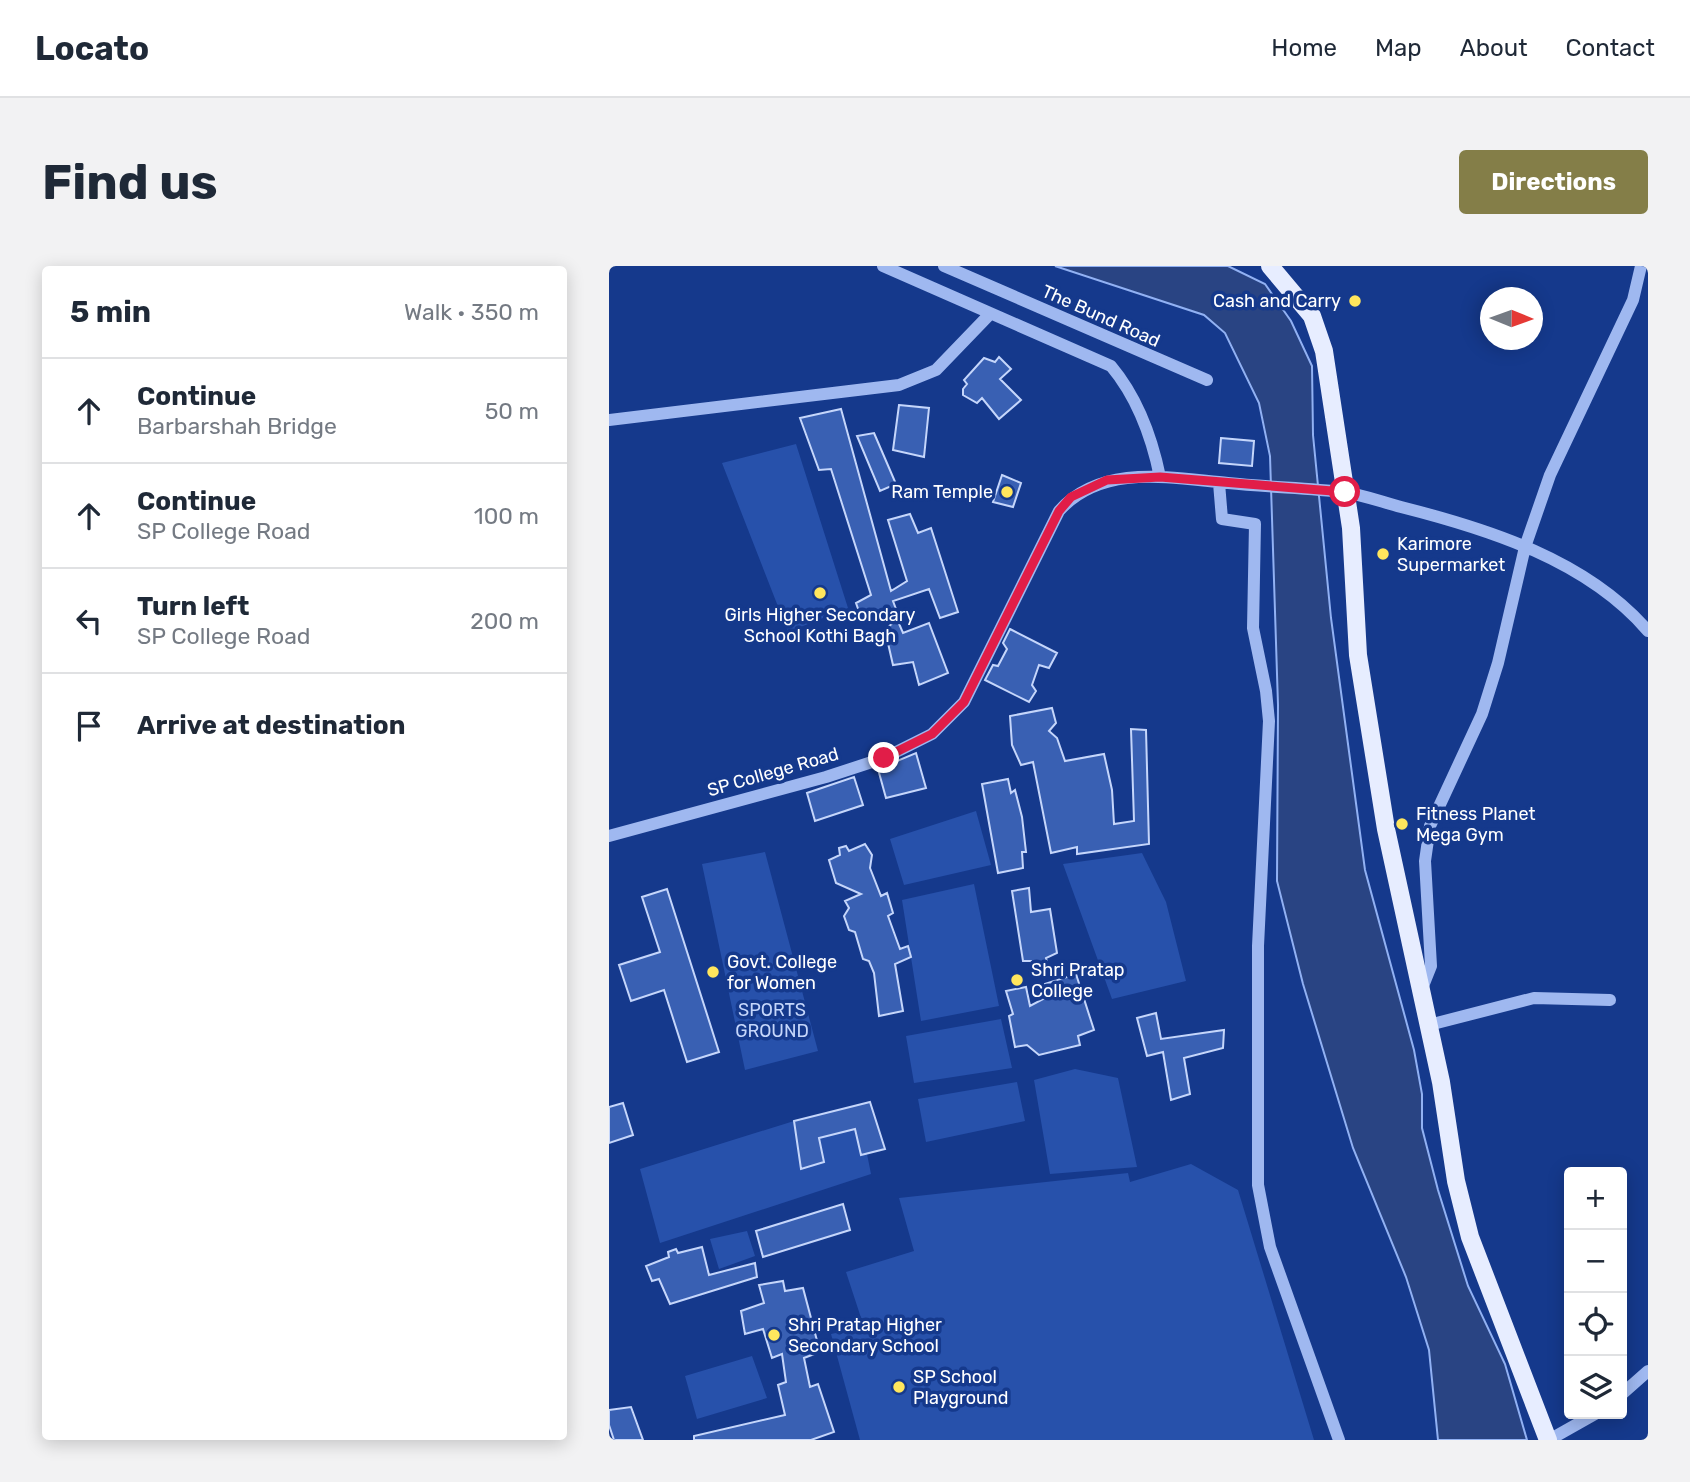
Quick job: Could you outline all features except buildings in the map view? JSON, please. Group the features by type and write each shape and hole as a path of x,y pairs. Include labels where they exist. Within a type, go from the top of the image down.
{"main road":[{"path":"1269,266 1303,303 1320,337 1338,492 1353,547 1358,655 1386,829 1429,1026 1465,1219 1548,1440"}],"street":[{"path":"883,266 989,315 1111,366 1124,381 1143,421 1160,477"},
{"name":"The Bund Road","path":"944,266 1207,380"},
{"path":"1420,992 1431,966 1425,861 1430,826 1482,714 1498,663 1525,547 1550,475 1633,300 1641,266"},
{"path":"609,420 899,385 936,370 989,315"},
{"name":"SP College Road","path":"609,836 826,777 884,758 932,734 964,702 1059,511 1071,497 1107,480 1160,477 1338,492 1447,518 1525,547 1607,593 1648,631"},
{"path":"1219,483 1222,519 1255,524 1253,628 1268,706 1258,946 1258,1185 1270,1248 1339,1440"},
{"path":"1429,1026 1534,998 1610,999"},
{"path":"1627,1390 1648,1371"},
{"path":"1548,1440 1586,1419"}],"green space":[{"path":"796,444 848,608 788,632 722,463"},
{"path":"976,811 991,865 904,885 890,839"},
{"name":"SPORTS GROUND","path":"765,852 818,1051 745,1070 702,864"},
{"path":"1142,853 1166,902 1186,981 1112,999 1063,864"},
{"path":"974,884 999,1006 921,1021 902,900"},
{"path":"1001,1019 1012,1068 914,1083 906,1036"},
{"path":"1075,1069 1118,1078 1137,1167 1050,1174 1034,1080"},
{"path":"1017,1082 1025,1121 926,1142 918,1099"},
{"path":"794,1121 801,1169 824,1162 819,1138 855,1129 861,1155 867,1154 871,1174 660,1243 640,1169"},
{"path":"1191,1164 1238,1190 1314,1440 860,1440 831,1334 864,1327 846,1272 914,1251 899,1198 1128,1173 1130,1182"},
{"path":"747,1231 755,1256 719,1269 710,1239"},
{"path":"752,1356 767,1398 697,1419 685,1376"}],"shaded area":[{"path":"1055,266 1228,266 1265,284 1291,321 1312,366 1313,435 1331,618 1365,870 1414,1050 1422,1094 1422,1128 1438,1190 1468,1286 1505,1364 1527,1440 1438,1440 1429,1350 1406,1277 1353,1148 1303,984 1277,881 1278,705 1270,456 1259,403 1225,333 1204,315"}],"place":[{"name":"Cash and Carry","path":"1355,301"},
{"name":"Ram Temple","path":"1007,492"},
{"name":"Karimore Supermarket","path":"1383,554"},
{"name":"Girls Higher Secondary School Kothi Bagh","path":"820,593"},
{"name":"Fitness Planet Mega Gym","path":"1402,824"},
{"name":"Govt. College for Women","path":"713,972"},
{"name":"Shri Pratap College","path":"1017,980"},
{"name":"Shri Pratap Higher Secondary School","path":"774,1335"},
{"name":"SP School Playground","path":"899,1387"}],"route":[{"path":"884,758 932,734 948,721 964,702 1059,511 1071,497 1089,486 1107,480 1160,477 1345,492"}]}
